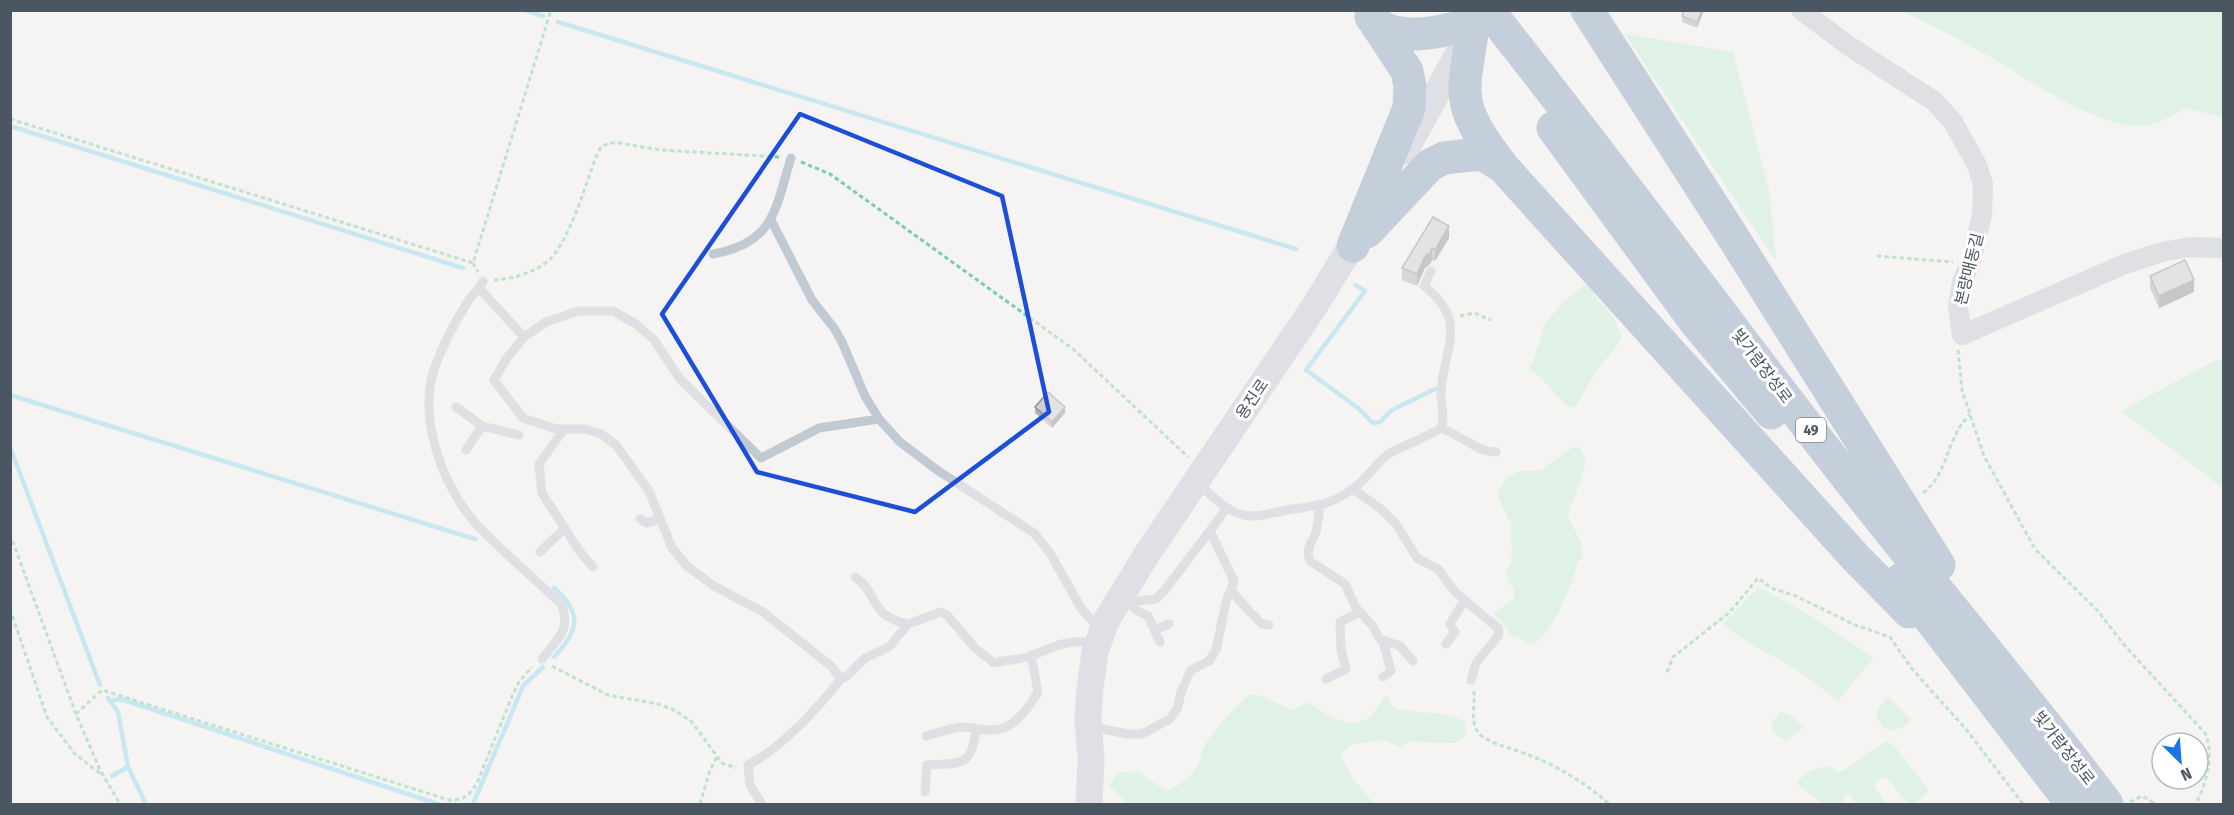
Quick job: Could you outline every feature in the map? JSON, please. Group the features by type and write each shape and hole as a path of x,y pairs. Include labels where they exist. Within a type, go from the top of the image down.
{"highway":[{"path":"1587,10 1731,234 2002,691"},
{"path":"1478,15 1465,92 1470,114 1481,137 1503,167 1856,558 2002,691"},
{"path":"1371,17 1402,34 1430,34 1478,15"},
{"name":"빛가람장성로","path":"1478,15 1617,175 1861,495 2002,691 2072,804"},
{"path":"1350,251 1409,108 1410,86 1407,71 1371,17"},
{"path":"1350,251 1430,165 1444,158 1484,155 1503,167"},
{"name":"빛가람장성로","path":"2002,691 2117,804"}],"main road":[{"name":"용진로","path":"1089,804 1090,688 1095,652 1106,621 1125,603 1200,476 1350,251 1478,15"}],"street":[{"name":"본량매동길","path":"1801,10 1849,46 1934,102 1953,122 1977,165 1983,184 1983,215 1970,264 1962,282 1958,307 1962,334 2125,264 2172,251 2191,248 2223,248"}],"lane":[{"path":"713,254 730,251 764,231 771,220 791,158"},
{"path":"762,804 750,785 748,765 766,756 841,679 866,657 889,647 908,624 941,612 947,615 975,648 994,663 1031,655 1058,644 1100,638 1050,553 1034,533 937,470 900,442 879,419 865,396 842,342 812,300 771,220"},
{"path":"1200,476 1227,508 1238,514 1259,517 1320,506 1353,489 1391,453 1410,442 1438,432 1442,383 1452,325 1438,299 1424,286 1431,271"},
{"path":"524,337 481,285 457,319 435,365 429,399 430,422 443,468 459,500 477,525 561,604 567,617 564,631 542,659"},
{"path":"841,679 831,666 763,612 714,586 687,566 672,548 649,491 616,445 601,434 585,429 556,429 523,418 494,380 507,358 524,337 546,322 578,311 613,311 636,324 654,340 680,379 761,458 819,428 879,419"},
{"path":"456,407 482,426 518,436 523,418"},
{"path":"466,450 482,426"},
{"path":"1440,428 1451,431 1487,452 1497,452"},
{"path":"564,429 539,464 542,493 580,552 593,567"},
{"path":"1353,489 1389,517 1417,558 1438,569 1455,592 1498,629 1500,633 1476,663 1470,680"},
{"path":"1320,506 1315,534 1308,545 1310,561 1345,584 1356,608 1383,640 1391,671 1383,677"},
{"path":"1125,603 1156,599 1227,508"},
{"path":"640,519 647,523 659,519"},
{"path":"540,552 565,528"},
{"path":"1089,726 1128,734 1142,734 1170,719 1178,706 1181,692 1191,670 1209,662 1216,650 1234,581 1210,531"},
{"path":"855,577 865,585 882,613 908,624"},
{"path":"1231,589 1247,612 1262,624 1269,625"},
{"path":"1446,644 1455,632 1450,624 1464,601"},
{"path":"1125,603 1148,616 1160,642"},
{"path":"1326,679 1346,669 1341,650 1340,622 1360,612"},
{"path":"1154,630 1169,624"},
{"path":"1383,640 1400,646 1413,661"},
{"path":"926,736 962,727 1004,729 1013,723 1038,692 1031,655"},
{"path":"925,792 927,765 958,763 966,760 972,753 976,729"}],"path":[{"path":"551,10 473,263 481,285 527,273 556,253 596,157 601,147 609,143 661,150 791,158 830,174 1073,350 1200,476"},
{"path":"10,119 473,263"},
{"path":"1877,256 1970,264"},
{"path":"1449,319 1474,313 1491,320"},
{"path":"1962,334 1958,344 1959,370 1970,415 1984,456 2035,549 2097,610 2125,646 2205,733 2210,743 2207,771 2196,804"},
{"path":"1923,493 1939,475 1953,440 1964,420 1970,415"},
{"path":"10,534 76,714 103,776 120,804"},
{"path":"1667,672 1673,657 1730,612 1758,578 1771,588 1796,596 1855,625 1890,637 1912,669 1978,745 2023,804"},
{"path":"10,609 47,717 75,754 103,776"},
{"path":"76,714 102,690 449,800 460,800 470,794 477,783 519,682 529,669 542,659 608,694 672,709 691,721 723,764 736,768 748,768"},
{"path":"1470,680 1474,694 1475,727 1479,733 1502,746 1562,769 1609,804"},
{"path":"700,804 709,773 717,756"},
{"path":"2117,804 2142,796 2156,804"},
{"path":"112,804 115,797"}],"highlighted area":[{"path":"800,114 1002,196 1049,412 915,512 757,472 662,314"}],"green space":[{"path":"1903,11 2223,11 2223,118 2187,108 2150,125 2132,126 2112,122 2068,103 1981,52"},
{"path":"1625,34 1733,52 1769,190 1776,261"},
{"path":"1588,283 1596,298 1611,314 1621,333 1621,340 1596,372 1576,406 1569,408 1534,371 1529,372 1543,327 1561,304"},
{"path":"2218,359 2224,360 2223,488 2121,411"},
{"path":"1573,447 1580,448 1586,461 1568,517 1581,542 1583,558 1578,561 1554,621 1538,640 1530,644 1517,636 1507,637 1510,632 1494,614 1514,598 1514,590 1507,580 1507,570 1512,561 1511,524 1498,497 1499,490 1506,478 1520,471 1543,469"},
{"path":"1759,587 1808,614 1874,658 1838,701 1796,669 1746,641 1723,624"},
{"path":"1250,694 1262,696 1292,710 1309,702 1329,716 1352,722 1371,716 1386,695 1394,708 1447,715 1465,722 1466,735 1455,743 1408,742 1401,748 1385,740 1353,744 1340,755 1354,780 1374,804 1128,804 1109,785 1118,773 1137,771 1166,791 1180,784 1195,770 1205,745 1216,730"},
{"path":"1888,697 1911,720 1893,731 1884,728 1876,717 1877,710"},
{"path":"1781,712 1791,716 1804,727 1787,741 1771,729 1773,721"},
{"path":"1886,741 1895,747 1929,790 1915,804 1905,800 1892,783 1884,777 1876,781 1875,787 1884,802 1888,804 1856,804 1849,793 1844,796 1843,804 1823,804 1796,783 1807,773 1820,768 1829,766 1838,772 1846,769"}],"building":[{"path":"1684,10 1702,10 1697,22 1682,16"},
{"path":"1433,217 1449,226 1435,250 1432,248 1425,256 1417,274 1402,268"},
{"path":"2185,260 2194,280 2159,296 2150,276"},
{"path":"1048,392 1065,407 1052,422 1035,407"}],"waterway":[{"path":"525,10 543,16"},
{"path":"558,22 1296,249"},
{"path":"10,126 463,268"},
{"path":"1355,285 1365,291 1306,370 1358,408 1373,423 1380,422 1392,410 1435,389"},
{"path":"10,395 475,539"},
{"path":"10,447 100,685"},
{"path":"554,588 569,605 574,621 569,638 554,657"},
{"path":"473,804 523,686 543,667"},
{"path":"108,698 118,712 128,767 112,776"},
{"path":"110,701 119,699 130,702 438,804"},
{"path":"128,767 146,804"}]}
